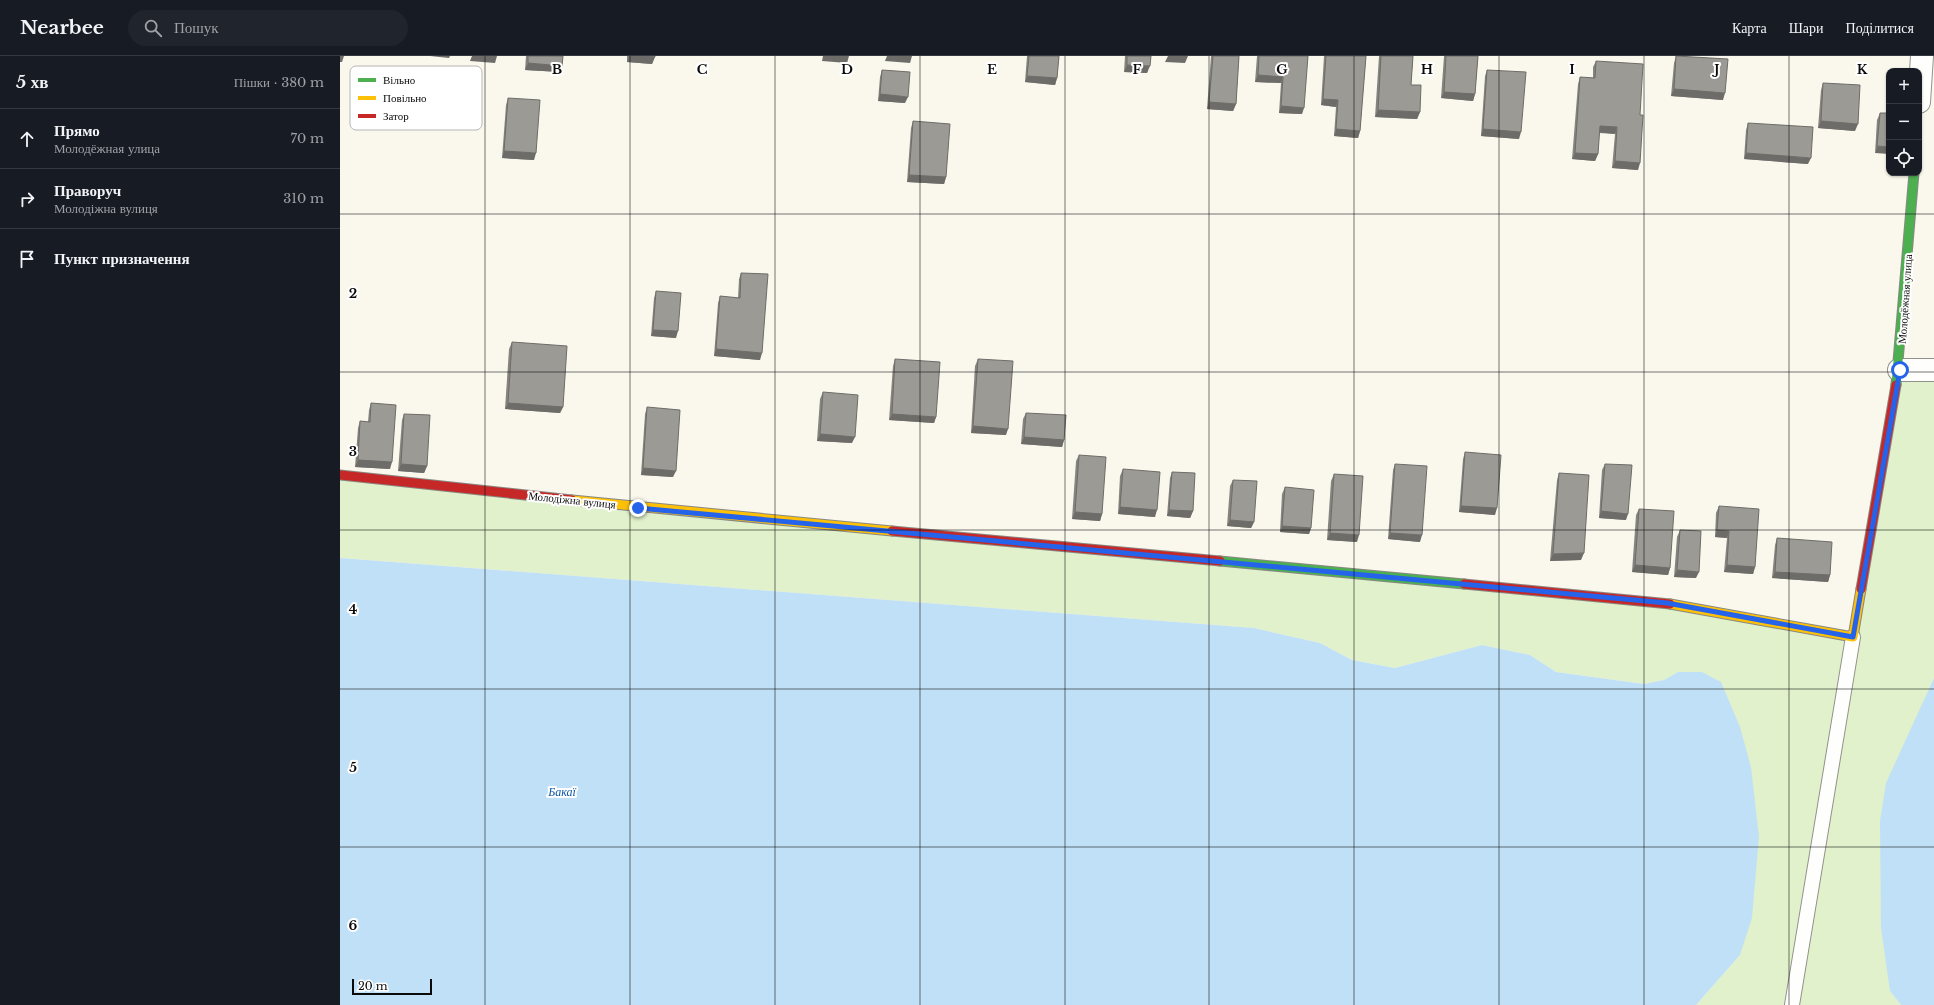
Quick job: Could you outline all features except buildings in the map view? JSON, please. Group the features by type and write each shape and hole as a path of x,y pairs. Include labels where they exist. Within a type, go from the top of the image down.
{"street":[{"path":"1921,68 1922,56"},
{"name":"Молодёжная улица","path":"1853,637 1900,370 1914,176"},
{"path":"1900,370 1934,370"},
{"name":"Молодіжна вулиця","path":"340,475 638,508 1667,603 1853,637"}],"lane":[{"path":"1792,1005 1853,637"}],"green space":[{"path":"1899,370 1934,370 1934,678 1923,703 1890,991 1901,1005 1696,1005 1740,955 1678,672 1664,680 1644,684 1556,672 1530,655 1482,645 1395,668 1352,660 1320,643 1254,628 340,558 340,475 1667,603 1852,637"}],"water":[{"name":"Бакаї","path":"340,558 1254,628 1320,643 1352,660 1395,668 1482,645 1530,655 1556,672 1644,684 1664,680 1678,672 1702,672 1721,682 1740,727 1751,767 1759,837 1752,918 1740,955 1696,1005 340,1005"},
{"path":"1934,678 1934,1005 1901,1005 1890,991 1881,928 1880,821 1886,783"}],"traffic: fast":[{"path":"1896,385 1914,176"},
{"path":"1220,561 1464,584"}],"traffic: slow":[{"path":"572,500 892,531"},
{"path":"1670,604 1853,637 1861,589"}],"traffic: jam":[{"path":"1861,589 1896,385"},
{"path":"340,475 572,500"},
{"path":"892,531 1220,561"},
{"path":"1464,584 1670,604"}],"route":[{"path":"638,508 1667,603 1853,637 1900,370"}]}
